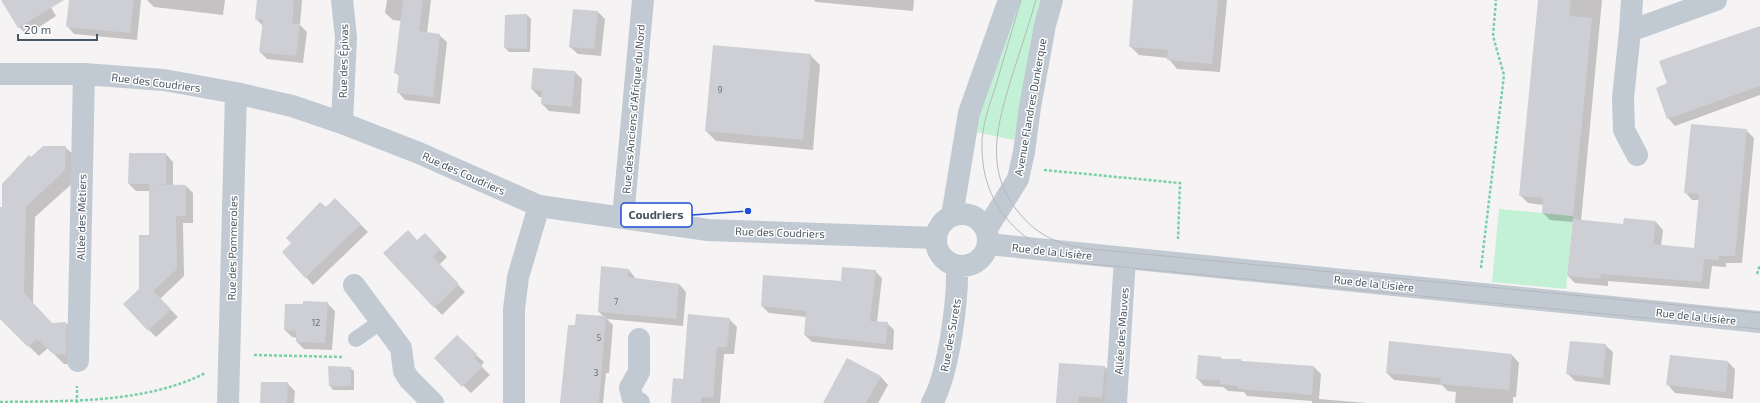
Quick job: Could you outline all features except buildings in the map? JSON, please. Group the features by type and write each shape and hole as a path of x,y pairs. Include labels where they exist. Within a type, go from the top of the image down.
{"street":[{"name":"Rue des Épivas","path":"342,0 346,37 342,123"},
{"name":"Rue des Anciens d'Afrique du Nord","path":"623,217 643,0"},
{"path":"952,216 969,113 1009,0"},
{"name":"Avenue Flandres Dunkerque","path":"987,237 1018,179 1024,152 1030,107 1045,25 1052,0"},
{"path":"1632,0 1623,98 1624,130 1637,155"},
{"path":"1630,31 1716,0"},
{"name":"Rue des Coudriers","path":"0,74 84,74 164,80 236,92 292,106 342,123 426,156 539,206 708,230 936,238"},
{"name":"Allée des Métiers","path":"78,360 84,74"},
{"name":"Rue des Pommeroles","path":"228,403 236,92"},
{"path":"514,403 514,309 518,277 539,206"},
{"path":"963,214 971,216 982,223 987,237 985,252 976,262 964,266 957,266 946,261 942,257 939,252 936,238 944,222 952,216 963,214"},
{"name":"Rue de la Lisière","path":"987,237 1126,258 1760,322"},
{"name":"Allée des Mauves","path":"1116,403 1126,258"},
{"name":"Rue des Surets","path":"932,403 941,384 944,370 958,291 957,266"},
{"path":"354,285 401,348 404,371 409,379 433,403"},
{"path":"639,339 638,372 630,388 633,399 639,403"}],"lane":[{"path":"356,339 382,321"}],"path":[{"path":"1478,294 1504,76 1493,36 1496,0"},
{"path":"1039,170 1180,183 1178,245"},
{"path":"1757,274 1760,265"},
{"path":"0,402 102,402 127,399 174,387 201,375 230,354 346,357 356,339"}],"green space":[{"path":"1015,0 1042,0 1031,38 1025,89 1014,140 976,132 986,91"},
{"path":"1499,209 1573,216 1566,289 1492,282"}],"tram line":[{"path":"1021,0 984,124 982,139 984,169 989,189 998,207 1010,223 1041,247 1060,256 1081,263 1760,329"},
{"path":"1036,0 1002,110 997,145 997,163 1001,180 1008,197 1020,214 1035,229 1061,243 1080,248 1760,313"}],"place":[{"name":"Coudriers","path":"748,211"}]}
